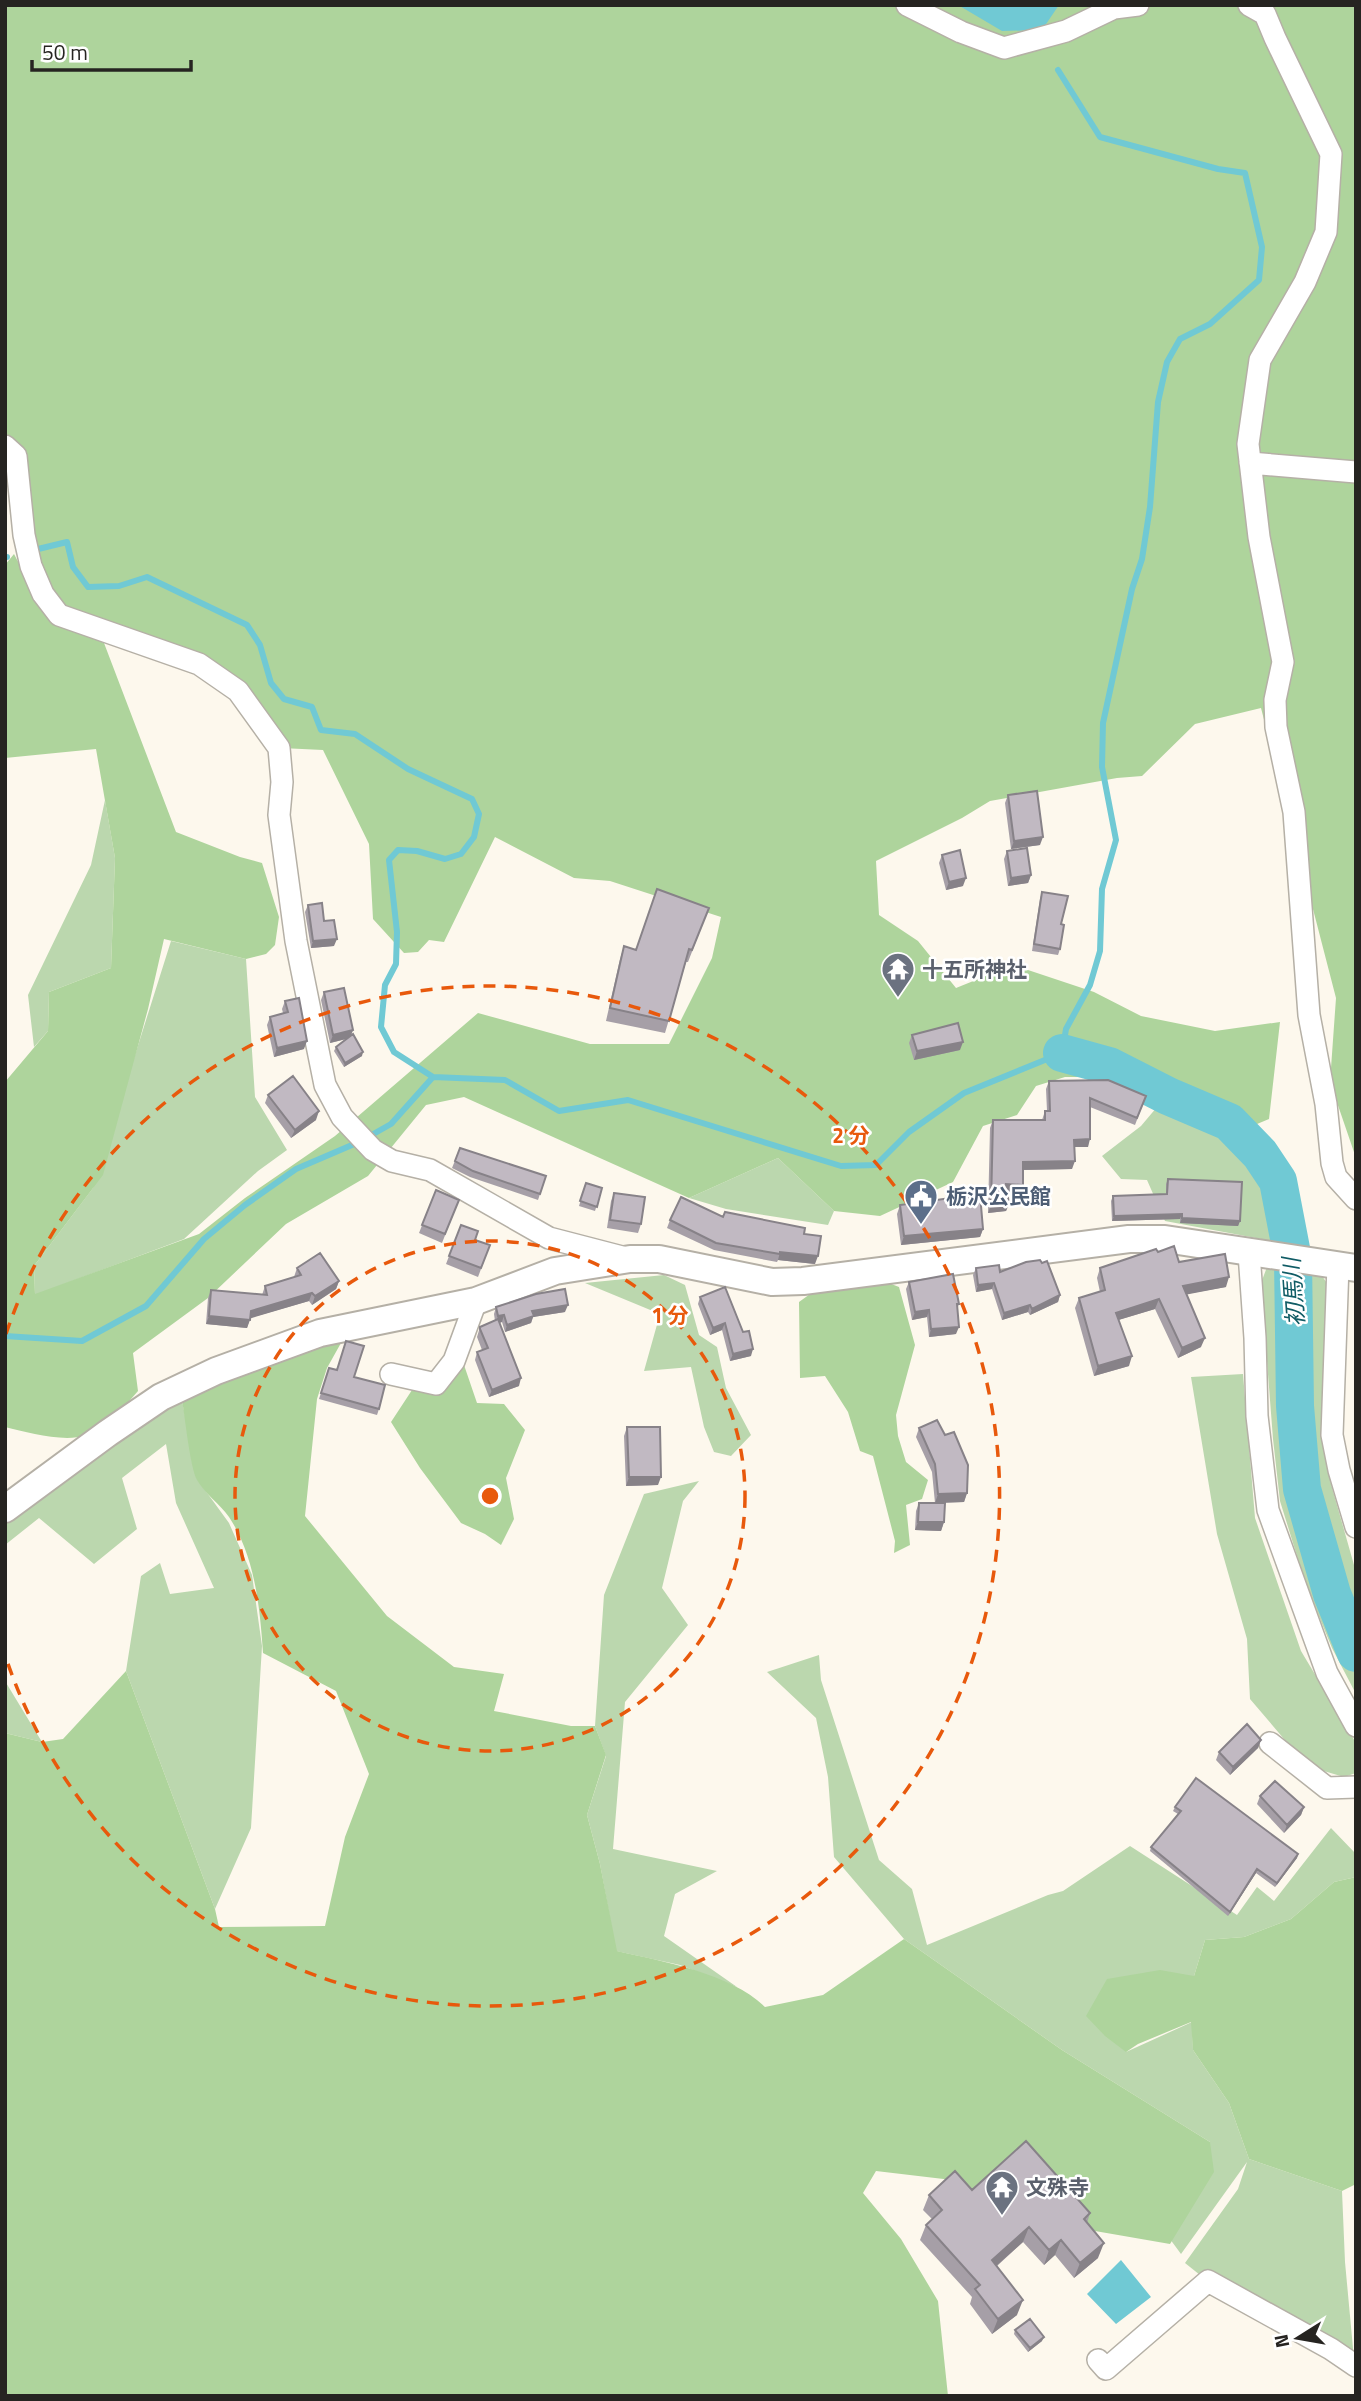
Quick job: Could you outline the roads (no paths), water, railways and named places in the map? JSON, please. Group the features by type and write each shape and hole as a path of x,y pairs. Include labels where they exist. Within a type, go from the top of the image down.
{"street":[{"path":"907,5 961,32 1004,48 1066,31 1114,8 1138,5"},
{"path":"1249,5 1265,14 1331,154 1326,232 1305,282 1260,360 1248,444 1259,537 1283,662 1275,700 1276,727 1294,812 1309,1015 1326,1104 1332,1163 1336,1177 1356,1199"},
{"path":"5,446 16,456 24,535 31,566 43,594 59,615 199,664 238,691 279,748 282,782 279,815 286,879 325,1085 342,1117 373,1150 392,1161 430,1170 549,1238 630,1259"},
{"path":"1250,463 1356,472"},
{"path":"5,1509 161,1397 216,1371 320,1333 476,1301 555,1271 630,1259 659,1259 772,1282 803,1281 1129,1239 1165,1240 1337,1264 1332,1435 1342,1482 1356,1527"},
{"path":"1257,1253 1257,1416 1268,1510 1327,1673 1356,1726"},
{"path":"391,1374 436,1384 454,1361 476,1301"},
{"path":"1270,1744 1327,1788 1356,1787"},
{"path":"1098,2360 1106,2369 1208,2281 1331,2349 1356,2366"}],"water":[{"path":"958,5 1059,5 1042,30 1002,31"},
{"path":"1121,2260 1151,2297 1116,2324 1087,2294"}],"waterway":[{"path":"34,550 67,542 73,567 88,587 119,586 147,577 247,625 260,645 271,683 284,699 312,707 321,730 355,734 408,769 472,799 479,814 474,837 461,854 445,859 417,851 398,850 389,860 397,932 396,964 385,985 381,1027 394,1052 433,1077 505,1080 559,1111 628,1100 841,1166 876,1165 909,1132 964,1093 1062,1053 1066,1029 1090,985 1100,951 1102,889 1116,840 1102,767 1103,723 1132,589 1142,559 1150,507 1158,402 1167,362 1180,339 1210,324 1259,280 1262,247 1245,173 1218,169 1100,137 1058,70"},
{"name":"初馬川","path":"1062,1053 1109,1066 1168,1096 1229,1122 1260,1154 1278,1181 1293,1259 1295,1406 1302,1489 1332,1594 1356,1653"},
{"path":"368,1137 391,1124 433,1077"},
{"path":"5,1336 82,1341 146,1306 204,1239 245,1205 296,1169 359,1142"}],"place":[{"name":"十五所神社","path":"898,999"},
{"name":"栃沢公民館","path":"921,1226"},
{"name":"文殊寺","path":"1002,2217"}]}
